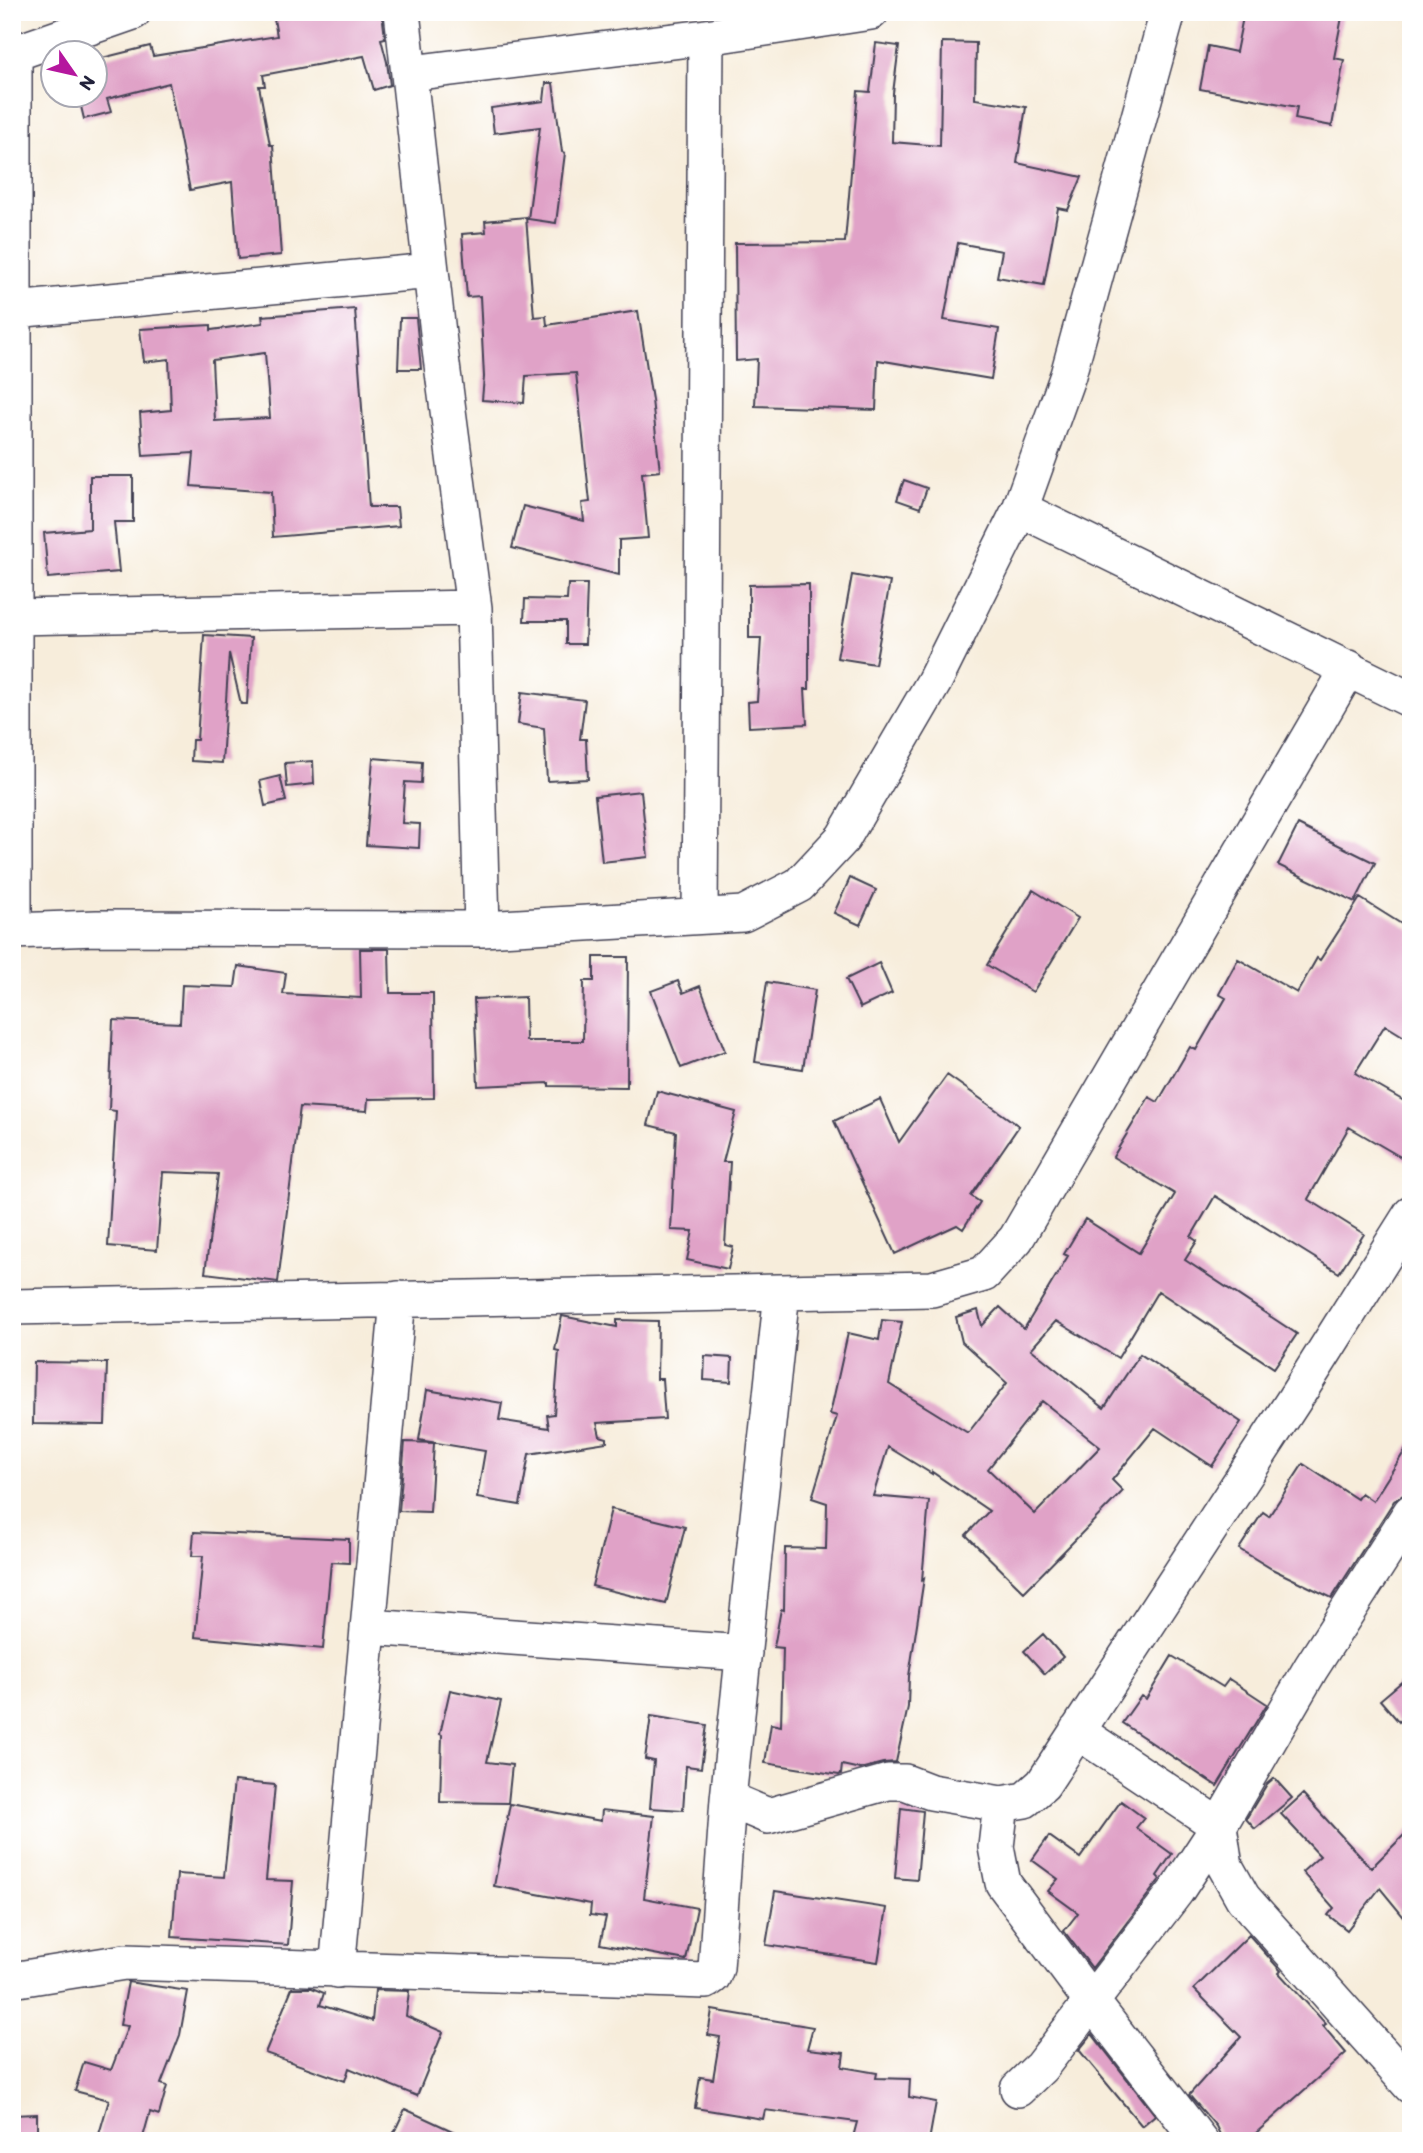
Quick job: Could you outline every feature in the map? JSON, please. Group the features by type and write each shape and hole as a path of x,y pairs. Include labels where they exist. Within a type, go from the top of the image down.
{"street":[{"path":"132,12 96,18 13,53 13,931 97,928 482,929 743,914 799,885 843,838 934,682 1020,509 1069,374 1168,12"},
{"path":"402,12 411,73 431,271 474,608 482,929"},
{"path":"411,73 710,28 871,12"},
{"path":"700,915 710,28"},
{"path":"14,310 431,271"},
{"path":"1020,509 1411,700"},
{"path":"14,617 474,608"},
{"path":"12,1307 932,1289 984,1274 1016,1239 1349,668"},
{"path":"728,1800 768,1816 888,1782 905,1782 930,1792 1001,1804 1025,1800 1043,1784 1294,1400 1411,1214"},
{"path":"12,1980 125,1962 706,1981 713,1976 716,1968 728,1800 782,1292"},
{"path":"337,1970 398,1300"},
{"path":"1018,2089 1041,2067 1177,1890 1219,1826 1311,1668 1411,1512"},
{"path":"368,1627 744,1653"},
{"path":"1077,1731 1219,1826 1226,1866 1243,1898 1411,2086"},
{"path":"1001,1804 996,1847 1003,1883 1200,2141"}],"building":[{"path":"309,12 382,12 385,38 381,39 390,85 374,90 364,56 263,75 265,86 259,86 270,145 273,145 281,255 238,259 232,182 190,190 169,83 108,99 108,56 150,46 153,56 277,36 274,19"},
{"path":"1244,12 1343,12 1334,58 1344,60 1332,126 1295,119 1297,107 1200,89 1208,46 1236,52"},
{"path":"942,42 976,43 975,99 1026,107 1017,163 1082,177 1068,210 1058,208 1044,285 997,277 1002,251 958,243 944,320 999,329 991,379 878,360 876,410 755,406 757,359 736,361 735,243 845,242 858,91 870,92 876,43 899,46 893,93 892,142 940,146"},
{"path":"546,83 553,83 562,152 565,153 556,223 528,219 540,127 494,133 491,108 544,101"},
{"path":"108,102 111,112 84,119 81,108 108,108"},
{"path":"526,217 534,317 546,316 547,325 638,311 660,471 642,473 648,538 619,540 619,575 512,548 523,506 584,521 582,503 590,502 576,373 526,376 524,403 482,400 484,377 480,296 467,297 462,234 486,232 485,221"},
{"path":"355,309 369,507 397,507 399,526 273,537 271,492 191,486 194,453 143,456 140,413 171,410 169,359 144,362 140,329 211,325 211,330 263,323 262,316","holes":["265,353 270,418 215,421 212,360"]},
{"path":"400,318 416,318 421,369 398,369"},
{"path":"90,476 133,476 133,522 114,522 119,572 48,578 44,533 90,529"},
{"path":"904,480 927,488 920,508 897,500"},
{"path":"852,575 890,582 875,664 837,658"},
{"path":"568,584 587,584 585,644 566,644 566,621 524,621 525,599 567,600"},
{"path":"809,584 809,689 805,689 807,724 749,727 748,702 757,701 761,638 749,638 749,585"},
{"path":"204,635 251,638 247,704 241,704 229,653 222,763 191,761 192,740 197,740"},
{"path":"522,692 585,700 580,739 586,739 588,779 547,781 544,728 518,724"},
{"path":"373,758 422,762 421,783 405,782 402,823 420,824 419,848 366,845"},
{"path":"313,761 314,784 287,787 285,763"},
{"path":"280,776 286,801 265,806 260,781"},
{"path":"641,791 648,857 602,862 595,796"},
{"path":"1298,825 1375,863 1355,902 1278,865"},
{"path":"850,878 876,890 860,925 834,913"},
{"path":"1033,890 1078,918 1033,992 987,965"},
{"path":"1360,898 1411,930 1411,1041 1385,1025 1355,1073 1411,1105 1411,1163 1349,1127 1308,1199 1364,1234 1339,1273 1215,1196 1191,1237 1197,1241 1185,1260 1297,1334 1274,1368 1158,1291 1118,1358 1056,1321 1031,1349 1104,1408 1140,1354 1241,1422 1212,1466 1155,1428 1112,1480 1123,1491 1024,1592 966,1535 989,1511 932,1472 888,1447 873,1496 929,1501 922,1580 924,1578 909,1676 908,1707 896,1762 860,1769 842,1765 839,1775 765,1763 771,1724 781,1726 783,1648 774,1647 781,1609 784,1610 785,1548 826,1549 827,1503 812,1498 837,1416 830,1414 848,1333 879,1340 882,1320 902,1322 889,1384 968,1433 1007,1383 962,1342 956,1317 978,1310 982,1326 1000,1307 1024,1329 1068,1256 1064,1254 1085,1219 1139,1253 1175,1194 1113,1157 1149,1097 1158,1102 1190,1047 1196,1050 1226,998 1219,994 1238,959 1297,993 1317,958 1320,960","holes":["1042,1401 1100,1447 1035,1514 988,1469"]},
{"path":"360,949 389,949 390,993 433,993 434,1098 368,1099 367,1111 300,1107 278,1282 205,1273 218,1174 163,1172 157,1250 108,1246 116,1111 109,1110 113,1020 180,1023 182,985 235,987 238,966 286,973 283,994 361,998"},
{"path":"594,957 628,957 627,1087 549,1086 549,1083 478,1086 474,999 525,997 526,1041 583,1041 584,981 594,981"},
{"path":"879,963 892,993 860,1008 846,979"},
{"path":"678,981 683,993 700,986 725,1051 681,1068 651,991"},
{"path":"767,982 815,990 803,1069 755,1062"},
{"path":"947,1075 1019,1126 971,1196 980,1202 963,1229 957,1225 895,1254 834,1121 880,1099 899,1142"},
{"path":"657,1091 736,1112 723,1162 730,1162 725,1245 733,1247 728,1269 687,1260 693,1231 671,1230 676,1132 648,1125"},
{"path":"562,1316 617,1327 617,1320 658,1321 657,1379 662,1379 665,1419 597,1423 600,1436 607,1438 607,1442 529,1454 520,1505 477,1498 485,1451 419,1440 427,1390 502,1403 499,1420 549,1428 547,1415 554,1414 559,1351 555,1350"},
{"path":"705,1356 732,1358 731,1382 704,1380"},
{"path":"34,1362 107,1363 105,1425 33,1424"},
{"path":"1411,1441 1411,1485 1406,1493 1394,1501 1332,1598 1272,1569 1239,1549 1263,1512 1269,1516 1303,1464 1357,1499 1361,1493 1373,1501"},
{"path":"405,1442 434,1443 430,1512 399,1511"},
{"path":"611,1509 685,1527 666,1604 592,1586"},
{"path":"194,1532 349,1539 349,1563 331,1562 323,1649 195,1637 203,1556 192,1556"},
{"path":"1043,1634 1063,1657 1045,1674 1024,1651"},
{"path":"1172,1656 1223,1687 1229,1679 1267,1704 1217,1786 1122,1723 1141,1696 1146,1699"},
{"path":"1411,1674 1411,1712 1399,1722 1380,1700"},
{"path":"450,1690 501,1701 487,1762 512,1765 508,1803 440,1802 440,1734"},
{"path":"651,1716 707,1725 701,1768 686,1766 683,1810 650,1808 654,1761 645,1759"},
{"path":"1274,1778 1292,1798 1255,1829 1246,1819 1267,1784"},
{"path":"234,1781 275,1785 266,1880 293,1881 288,1945 172,1937 177,1874 224,1877"},
{"path":"1303,1794 1371,1868 1411,1828 1411,1926 1380,1888 1347,1930 1328,1915 1334,1908 1302,1872 1320,1856 1281,1814"},
{"path":"1121,1801 1144,1818 1136,1828 1172,1854 1157,1876 1160,1879 1092,1968 1064,1931 1078,1913 1048,1891 1058,1879 1032,1860 1049,1836 1080,1858"},
{"path":"510,1804 601,1821 602,1810 654,1816 644,1898 697,1908 686,1960 600,1944 606,1917 590,1915 591,1904 494,1886"},
{"path":"901,1808 923,1811 917,1880 895,1878"},
{"path":"775,1891 887,1908 878,1962 766,1945"},
{"path":"1249,1935 1281,1971 1279,1973 1326,2024 1323,2026 1346,2053 1247,2141 1223,2141 1216,2126 1189,2095 1241,2037 1194,1989"},
{"path":"128,1982 188,1991 180,2035 161,2084 167,2086 159,2115 150,2112 142,2141 97,2141 109,2100 75,2091 84,2062 111,2070 128,2026 120,2025"},
{"path":"292,1988 312,1988 324,1993 320,2005 372,2021 375,1990 409,1991 406,2016 443,2032 417,2096 349,2068 345,2081 265,2053"},
{"path":"712,2010 813,2027 807,2049 844,2053 842,2067 877,2073 876,2078 910,2079 909,2097 936,2102 929,2141 852,2141 857,2122 765,2110 763,2119 695,2108 700,2077 713,2079 720,2037 708,2035"},
{"path":"1092,2034 1155,2115 1142,2126 1079,2050"},
{"path":"405,2109 474,2141 390,2141"},
{"path":"37,2114 37,2141 12,2141 12,2115"}]}
